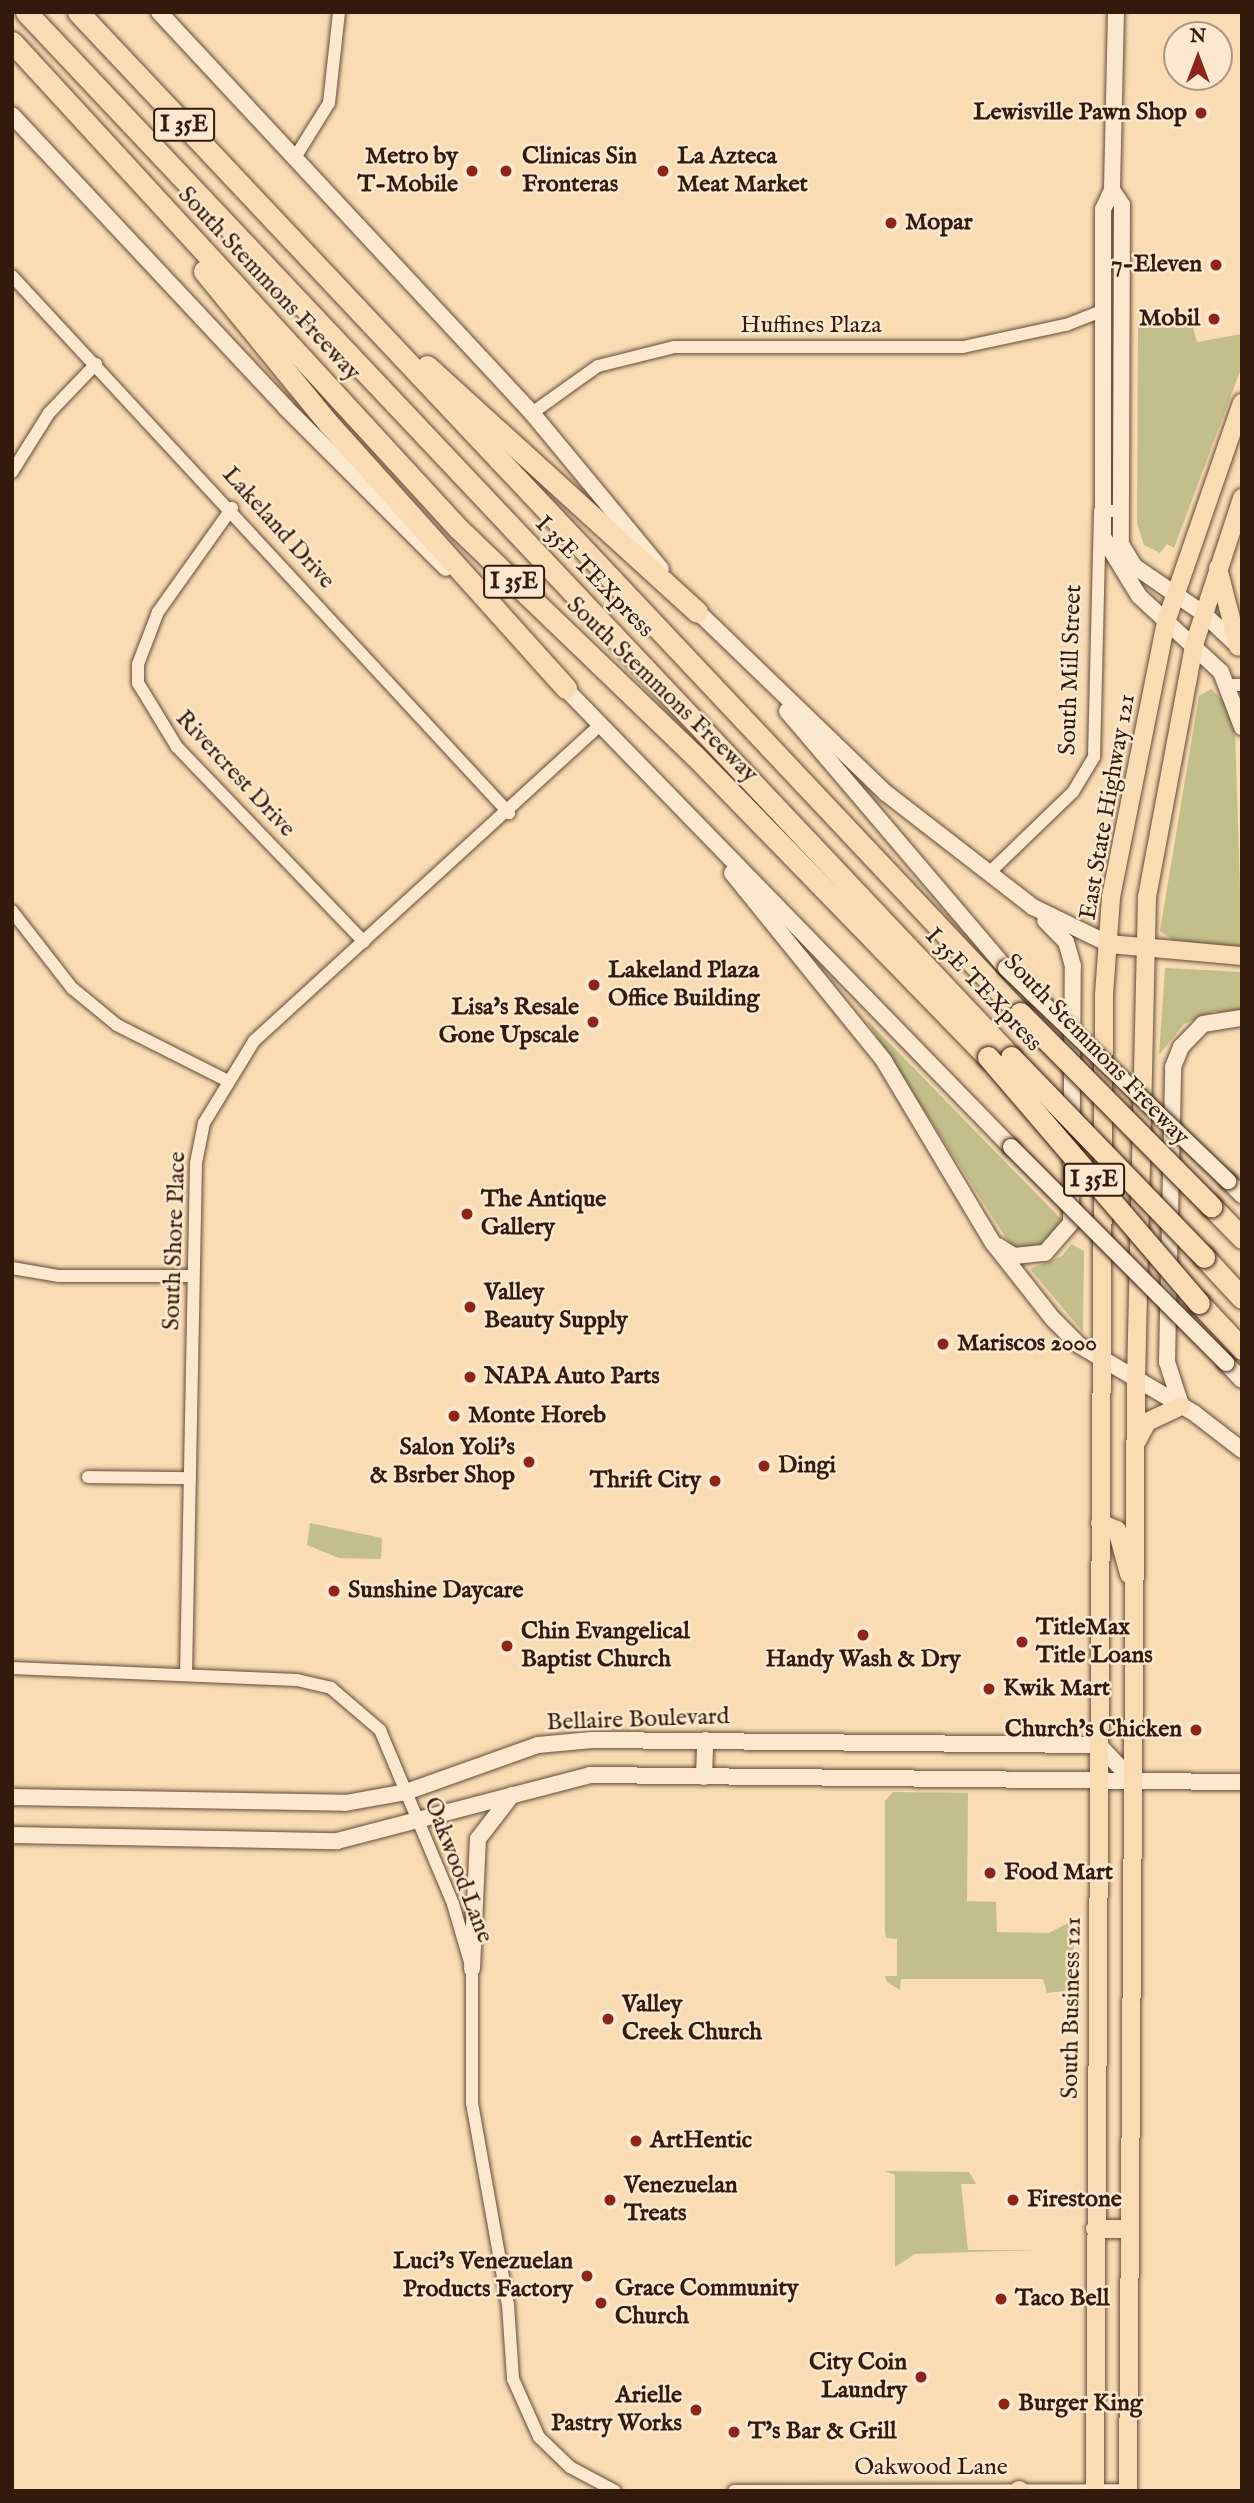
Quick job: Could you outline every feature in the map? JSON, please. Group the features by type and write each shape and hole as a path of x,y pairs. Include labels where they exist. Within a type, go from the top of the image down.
{"highway":[{"name":"I 35E TEXpress","path":"26,12 455,470 1242,1298"},
{"name":"South Stemmons Freeway","path":"78,12 1020,1013 1242,1238"},
{"name":"South Stemmons Freeway","path":"12,42 458,528 695,756 988,1057 1199,1303 1234,1356"},
{"path":"56,91 329,424 566,688"},
{"path":"290,238 697,612"},
{"path":"455,470 673,709 695,756"}],"main road":[{"name":"South Stemmons Freeway","path":"159,12 296,156 532,413 697,612 745,660 886,793 1032,906 1109,944"},
{"name":"South Mill Street","path":"1116,12 1112,190 1103,209 1100,511 1103,537 1120,574 1166,622 1194,645 1234,685 1242,727"},
{"name":"South Stemmons Freeway","path":"12,115 286,408 566,688 1011,1147 1234,1356 1242,1380"},
{"name":"South Mill Street","path":"1112,190 1122,205 1120,510 1128,559 1205,614 1240,649"},
{"path":"1104,310 1122,308"},
{"name":"East State Highway 121","path":"1101,1359 1111,897 1166,622 1242,403"},
{"path":"1128,2491 1127,2267 1135,1444 1147,897 1194,645 1242,498"},
{"path":"1219,568 1240,649"},
{"name":"South Stemmons Freeway","path":"745,660 1006,968 1242,1195"},
{"name":"South Stemmons Freeway","path":"684,810 884,1061 993,1243 1052,1318 1101,1359 1182,1406 1242,1450"},
{"path":"993,1243 1014,1256 1036,1256 1057,1246 1071,1223 1073,966 1066,942 1032,906"},
{"path":"1109,944 1146,951 1241,955"},
{"path":"1135,1444 1147,1422 1182,1406 1167,1362 1173,1068 1181,1047 1203,1024 1242,1018"},
{"name":"South Business 121","path":"1095,2491 1101,1359"},
{"path":"1100,1523 1117,1530 1135,1594"},
{"path":"704,1777 705,1740"},
{"name":"Bellaire Boulevard","path":"12,1797 313,1805 406,1792 538,1745 705,1740 1099,1745"},
{"path":"1099,1745 1133,1780"},
{"path":"12,1835 318,1842 418,1824 516,1791 590,1775 1242,1782"},
{"path":"472,1969 478,1839 516,1791"},
{"path":"1095,2228 1128,2229"},
{"path":"1096,2266 1127,2267"}],"street":[{"path":"296,156 329,103 339,12"},
{"name":"Lakeland Drive","path":"12,276 232,508 509,813"},
{"name":"Huffines Plaza","path":"532,413 598,366 674,347 963,347 1066,325 1104,310"},
{"path":"12,472 49,413 96,364"},
{"name":"Rivercrest Drive","path":"232,508 158,612 138,664 138,683 177,747 364,942"},
{"path":"1100,511 1120,510"},
{"name":"South Mill Street","path":"989,873 1073,792 1094,757 1100,511"},
{"name":"South Shore Place","path":"186,1675 196,1163 204,1123 226,1080 254,1041 509,813 601,724"},
{"path":"12,911 64,979 117,1025 226,1080"},
{"path":"12,1268 60,1276 193,1276"},
{"path":"88,1477 190,1478"},
{"name":"Oakwood Lane","path":"12,1668 288,1679 331,1688 380,1730 472,1969 472,2103 508,2305 513,2379 539,2438 570,2466 615,2491"},
{"name":"Oakwood Lane","path":"733,2491 1128,2491"}],"shaded area":[{"path":"1190,318 1197,342 1242,334 1242,366 1174,548 1167,544 1160,553 1144,545 1137,523 1138,328 1142,320"},
{"path":"1211,689 1230,707 1235,730 1242,950 1185,948 1160,931 1199,696"},
{"path":"1165,968 1242,972 1242,1016 1215,1011 1184,1024 1159,1055"},
{"path":"865,1018 1061,1219 1055,1237 1038,1250 1013,1249"},
{"path":"1071,1244 1084,1251 1083,1332 1030,1269 1062,1256"},
{"path":"310,1523 382,1538 381,1559 339,1558 307,1545"},
{"path":"893,1792 968,1793 967,1901 996,1902 997,1932 1048,1933 1073,1921 1075,1990 1047,1993 1043,1979 901,1979 900,1990 887,1982 885,1976 897,1976 897,1939 886,1938 885,1932 885,1801"},
{"path":"885,2171 969,2172 976,2184 961,2184 968,2250 1036,2250 915,2254 895,2267 895,2175"}],"place":[{"name":"Lewisville Pawn Shop","path":"1201,113"},
{"name":"Metro by T-Mobile","path":"472,171"},
{"name":"Clinicas Sin Fronteras","path":"506,171"},
{"name":"La Azteca Meat Market","path":"663,171"},
{"name":"Mopar","path":"891,223"},
{"name":"7-Eleven","path":"1216,265"},
{"name":"Mobil","path":"1214,319"},
{"name":"Lakeland Plaza Office Building","path":"594,985"},
{"name":"Lisa's Resale Gone Upscale","path":"593,1022"},
{"name":"The Antique Gallery","path":"467,1214"},
{"name":"Valley Beauty Supply","path":"470,1307"},
{"name":"Mariscos 2000","path":"943,1344"},
{"name":"NAPA Auto Parts","path":"470,1377"},
{"name":"Monte Horeb","path":"454,1416"},
{"name":"Salon Yoli's & Bsrber Shop","path":"529,1462"},
{"name":"Dingi","path":"764,1466"},
{"name":"Thrift City","path":"715,1481"},
{"name":"Sunshine Daycare","path":"334,1591"},
{"name":"Handy Wash & Dry","path":"863,1635"},
{"name":"TitleMax Title Loans","path":"1022,1642"},
{"name":"Chin Evangelical Baptist Church","path":"507,1646"},
{"name":"Kwik Mart","path":"989,1689"},
{"name":"Church's Chicken","path":"1196,1730"},
{"name":"Food Mart","path":"990,1873"},
{"name":"Valley Creek Church","path":"608,2019"},
{"name":"ArtHentic","path":"636,2141"},
{"name":"Venezuelan Treats","path":"610,2200"},
{"name":"Firestone","path":"1013,2200"},
{"name":"Luci's Venezuelan Products Factory","path":"587,2276"},
{"name":"Taco Bell","path":"1001,2299"},
{"name":"Grace Community Church","path":"601,2303"},
{"name":"City Coin Laundry","path":"921,2377"},
{"name":"Burger King","path":"1004,2404"},
{"name":"Arielle Pastry Works","path":"696,2410"},
{"name":"T's Bar & Grill","path":"734,2432"}]}
